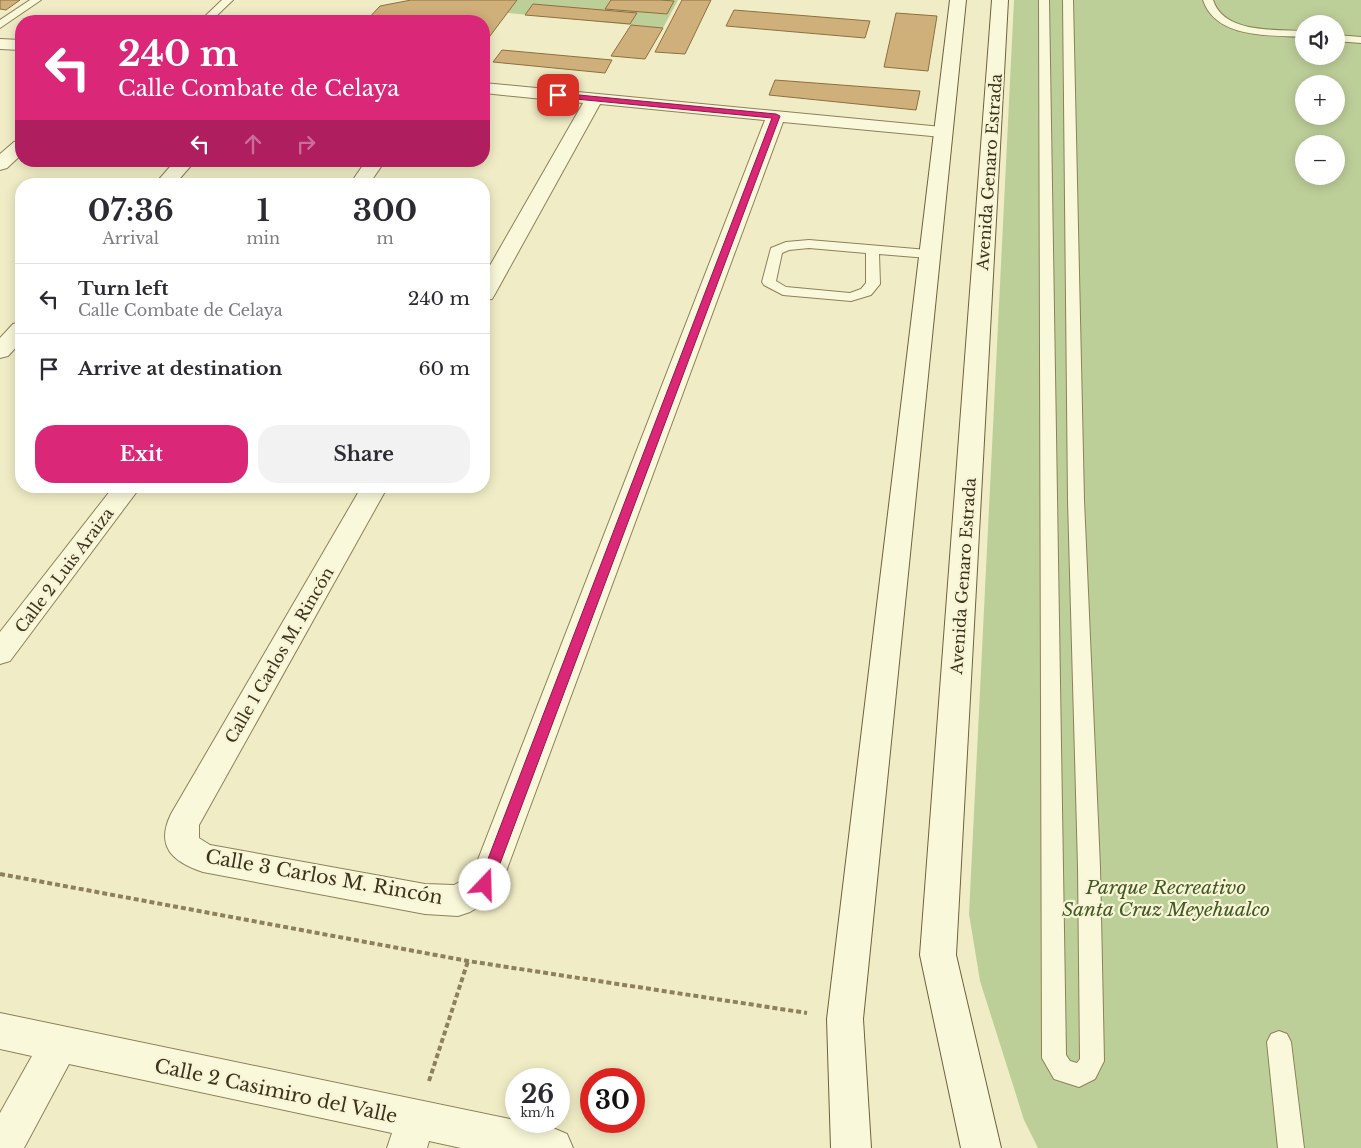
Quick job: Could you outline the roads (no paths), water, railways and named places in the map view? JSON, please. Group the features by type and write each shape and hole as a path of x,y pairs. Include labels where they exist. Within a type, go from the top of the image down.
{"street":[{"path":"851,1148 845,1019 928,254 958,0"},
{"name":"Avenida Genaro Estrada","path":"981,1148 938,955 1000,0"},
{"path":"0,44 15,45"},
{"path":"490,89 942,132"},
{"path":"490,283 594,99"},
{"name":"Calle 3 Carlos M. Rincón","path":"183,824 182,845 203,858 425,899 458,901 485,885 776,116"},
{"path":"0,164 15,151"},
{"path":"170,178 180,167"},
{"path":"363,178 371,167"},
{"path":"0,351 15,335"},
{"name":"Calle 2 Luis Araiza","path":"0,653 123,493"},
{"name":"Calle 1 Carlos M. Rincón","path":"183,824 371,493"},
{"name":"Calle 2 Casimiro del Valle","path":"0,1031 59,1044 412,1134 553,1148"},
{"path":"2,1148 59,1044"}],"lane":[{"path":"0,25 36,0"},
{"path":"212,15 228,0"},
{"path":"1044,0 1054,1058 1064,1071 1079,1075 1086,1071 1092,1061 1089,857 1076,500 1068,0"},
{"path":"1208,0 1212,10 1226,23 1295,33"},
{"path":"1345,39 1361,40"},
{"path":"872,249 873,284 866,292 859,295 851,297 783,291 769,282 776,251 786,246 809,244 872,249 928,254"},
{"path":"1279,1042 1291,1148"}],"park label":[{"name":"Parque Recreativo Santa Cruz Meyehualco","path":"1166,898"}]}
